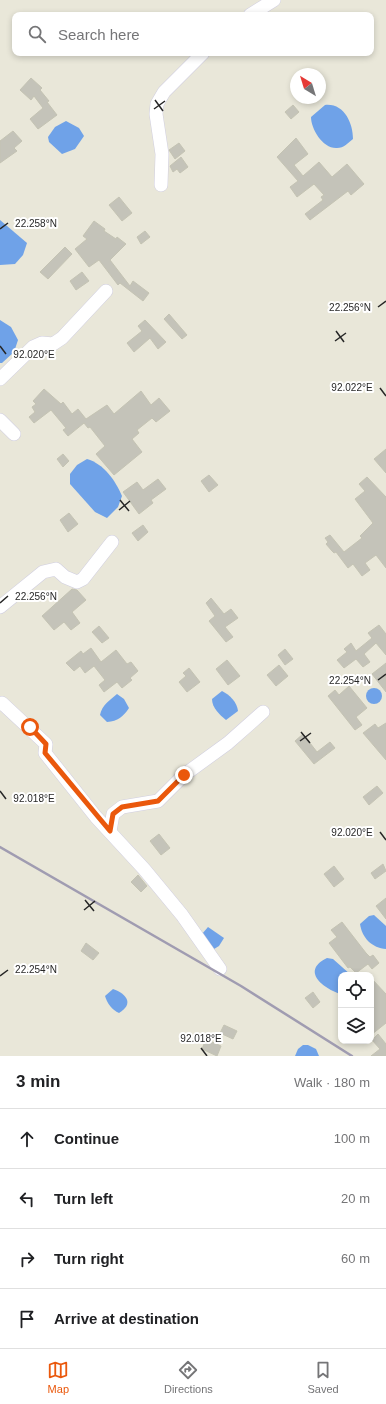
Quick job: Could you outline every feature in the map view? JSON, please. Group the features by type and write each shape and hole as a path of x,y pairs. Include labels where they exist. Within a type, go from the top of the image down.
{"street":[{"path":"255,12 274,0"},
{"path":"161,185 162,154 156,114 157,104 164,92 200,56"},
{"path":"0,379 33,348 42,343 53,344 62,338 106,291"},
{"path":"0,420 14,434"},
{"path":"0,606 43,572 56,569 65,577 77,582 83,579 112,542"},
{"path":"0,704 2,703 30,727 46,744 45,753 182,915 220,968"},
{"path":"110,831 113,814 122,807 158,801 184,775 228,744 262,712"}],"water":[{"path":"325,105 337,107 346,115 349,121 353,133 353,139 342,147 337,148 327,145 319,137 313,127 311,117"},
{"path":"66,121 79,128 84,136 75,149 62,154 49,142 48,137 55,127"},
{"path":"0,220 27,243 23,255 15,264 0,265"},
{"path":"0,320 11,327 18,340 14,352 2,363 0,363"},
{"path":"87,459 99,465 108,473 122,496 118,507 107,518 95,512 70,484 70,474 77,465"},
{"path":"374,688 380,690 382,696 380,702 374,704 368,702 366,696 368,690"},
{"path":"222,691 233,699 238,711 226,720 217,711 212,702 212,699"},
{"path":"117,694 124,699 129,708 120,718 107,722 100,715 101,711"},
{"path":"374,915 386,926 386,949 376,947 368,941 361,929 360,924 369,916"},
{"path":"208,927 224,938 219,946 214,949 202,934"},
{"path":"327,958 333,959 348,972 338,972 338,993 322,984 318,979 315,974 315,968 319,963"},
{"path":"113,989 125,996 127,1000 124,1010 119,1013 110,1006 105,996"},
{"path":"303,1045 308,1045 316,1049 319,1056 295,1056 298,1049"}],"building":[{"path":"31,78 42,88 40,90 49,101 47,102 57,115 38,129 30,119 43,108 34,96 31,100 20,90"},
{"path":"293,105 299,112 291,119 285,112"},
{"path":"13,131 22,141 14,148 17,151 0,163 0,141"},
{"path":"296,138 308,154 294,165 303,176 319,162 332,177 347,164 364,184 351,195 348,191 310,220 305,214 323,200 321,197 324,195 314,184 297,197 290,187 298,181 277,157"},
{"path":"179,143 185,151 175,159 169,150"},
{"path":"181,157 188,167 180,173 177,169 173,172 170,166"},
{"path":"119,197 132,213 122,221 109,205"},
{"path":"94,221 105,229 104,231 116,239 117,237 126,244 110,260 130,286 133,281 149,293 143,301 120,283 118,285 99,260 89,267 75,249 87,239 83,236"},
{"path":"145,231 150,237 141,244 137,237"},
{"path":"65,247 72,254 48,279 40,272"},
{"path":"82,272 89,281 76,290 70,281"},
{"path":"169,314 187,335 182,339 164,319"},
{"path":"145,320 166,342 158,349 150,338 134,352 127,343 142,331 138,326"},
{"path":"44,389 61,404 63,402 72,414 78,409 86,419 107,405 114,414 141,391 151,405 159,398 170,411 156,422 152,418 137,430 139,433 132,439 142,452 114,475 96,454 105,446 90,427 88,428 84,423 68,436 63,430 66,428 51,410 34,423 29,417 35,412 32,407 36,404 33,401"},
{"path":"386,449 386,473 374,459"},
{"path":"63,454 69,461 63,467 57,459"},
{"path":"209,475 218,485 209,492 201,481"},
{"path":"367,477 386,497 386,568 376,555 365,563 370,570 362,576 353,564 348,568 336,552 334,553 326,544 328,542 325,538 330,535 344,552 362,538 360,536 373,523 355,499 365,491 359,484"},
{"path":"158,479 166,489 151,500 153,503 139,514 123,492 137,482 143,490"},
{"path":"69,513 78,524 68,532 60,520"},
{"path":"143,525 148,532 138,541 132,533"},
{"path":"72,589 77,590 86,600 72,612 80,623 71,630 64,622 54,630 42,616"},
{"path":"211,598 224,614 231,609 238,618 225,627 233,637 226,642 209,621 215,616 206,603"},
{"path":"379,625 386,634 386,655 376,643 364,654 370,662 363,667 356,659 344,668 337,660 347,652 344,649 351,643 356,651 372,638 368,633"},
{"path":"99,626 109,638 102,643 92,632"},
{"path":"91,648 101,662 116,650 127,664 131,662 138,671 130,678 132,680 122,688 117,682 104,692 99,685 105,680 94,666 85,673 80,666 74,671 66,663 81,651 83,654"},
{"path":"285,649 293,659 285,665 278,655"},
{"path":"227,660 240,676 228,685 216,669"},
{"path":"386,663 386,692 372,674"},
{"path":"279,665 288,676 276,686 267,675"},
{"path":"189,668 200,682 187,692 179,682 186,676 183,673"},
{"path":"349,686 367,708 356,717 362,725 355,730 328,696 335,690 339,695"},
{"path":"386,723 386,760 363,733 375,724 378,728"},
{"path":"303,734 317,752 330,742 335,748 314,764 295,741"},
{"path":"377,786 383,793 369,805 363,797"},
{"path":"159,834 170,848 161,855 150,841"},
{"path":"383,864 386,871 375,879 371,873"},
{"path":"334,866 344,879 334,887 324,874"},
{"path":"138,875 147,886 141,892 131,882"},
{"path":"386,898 386,919 376,906"},
{"path":"342,922 366,953 370,957 373,955 379,963 372,969 368,964 357,972 355,972 350,967 348,968 329,943 337,937 331,930"},
{"path":"86,943 99,953 93,960 81,951"},
{"path":"374,981 386,994 386,1023 374,1033"},
{"path":"313,992 320,1002 313,1008 305,998"},
{"path":"224,1025 237,1031 233,1039 220,1033"},
{"path":"378,1034 386,1044 386,1056 371,1056 380,1049 374,1042 374,1038"},
{"path":"206,1039 221,1046 217,1056 202,1049"}],"railway":[{"path":"0,847 241,986 352,1056"}],"route":[{"path":"30,727 46,744 45,753 96,817 110,831 110,819 113,814 122,807 130,804 154,803 158,801 184,775"}]}
